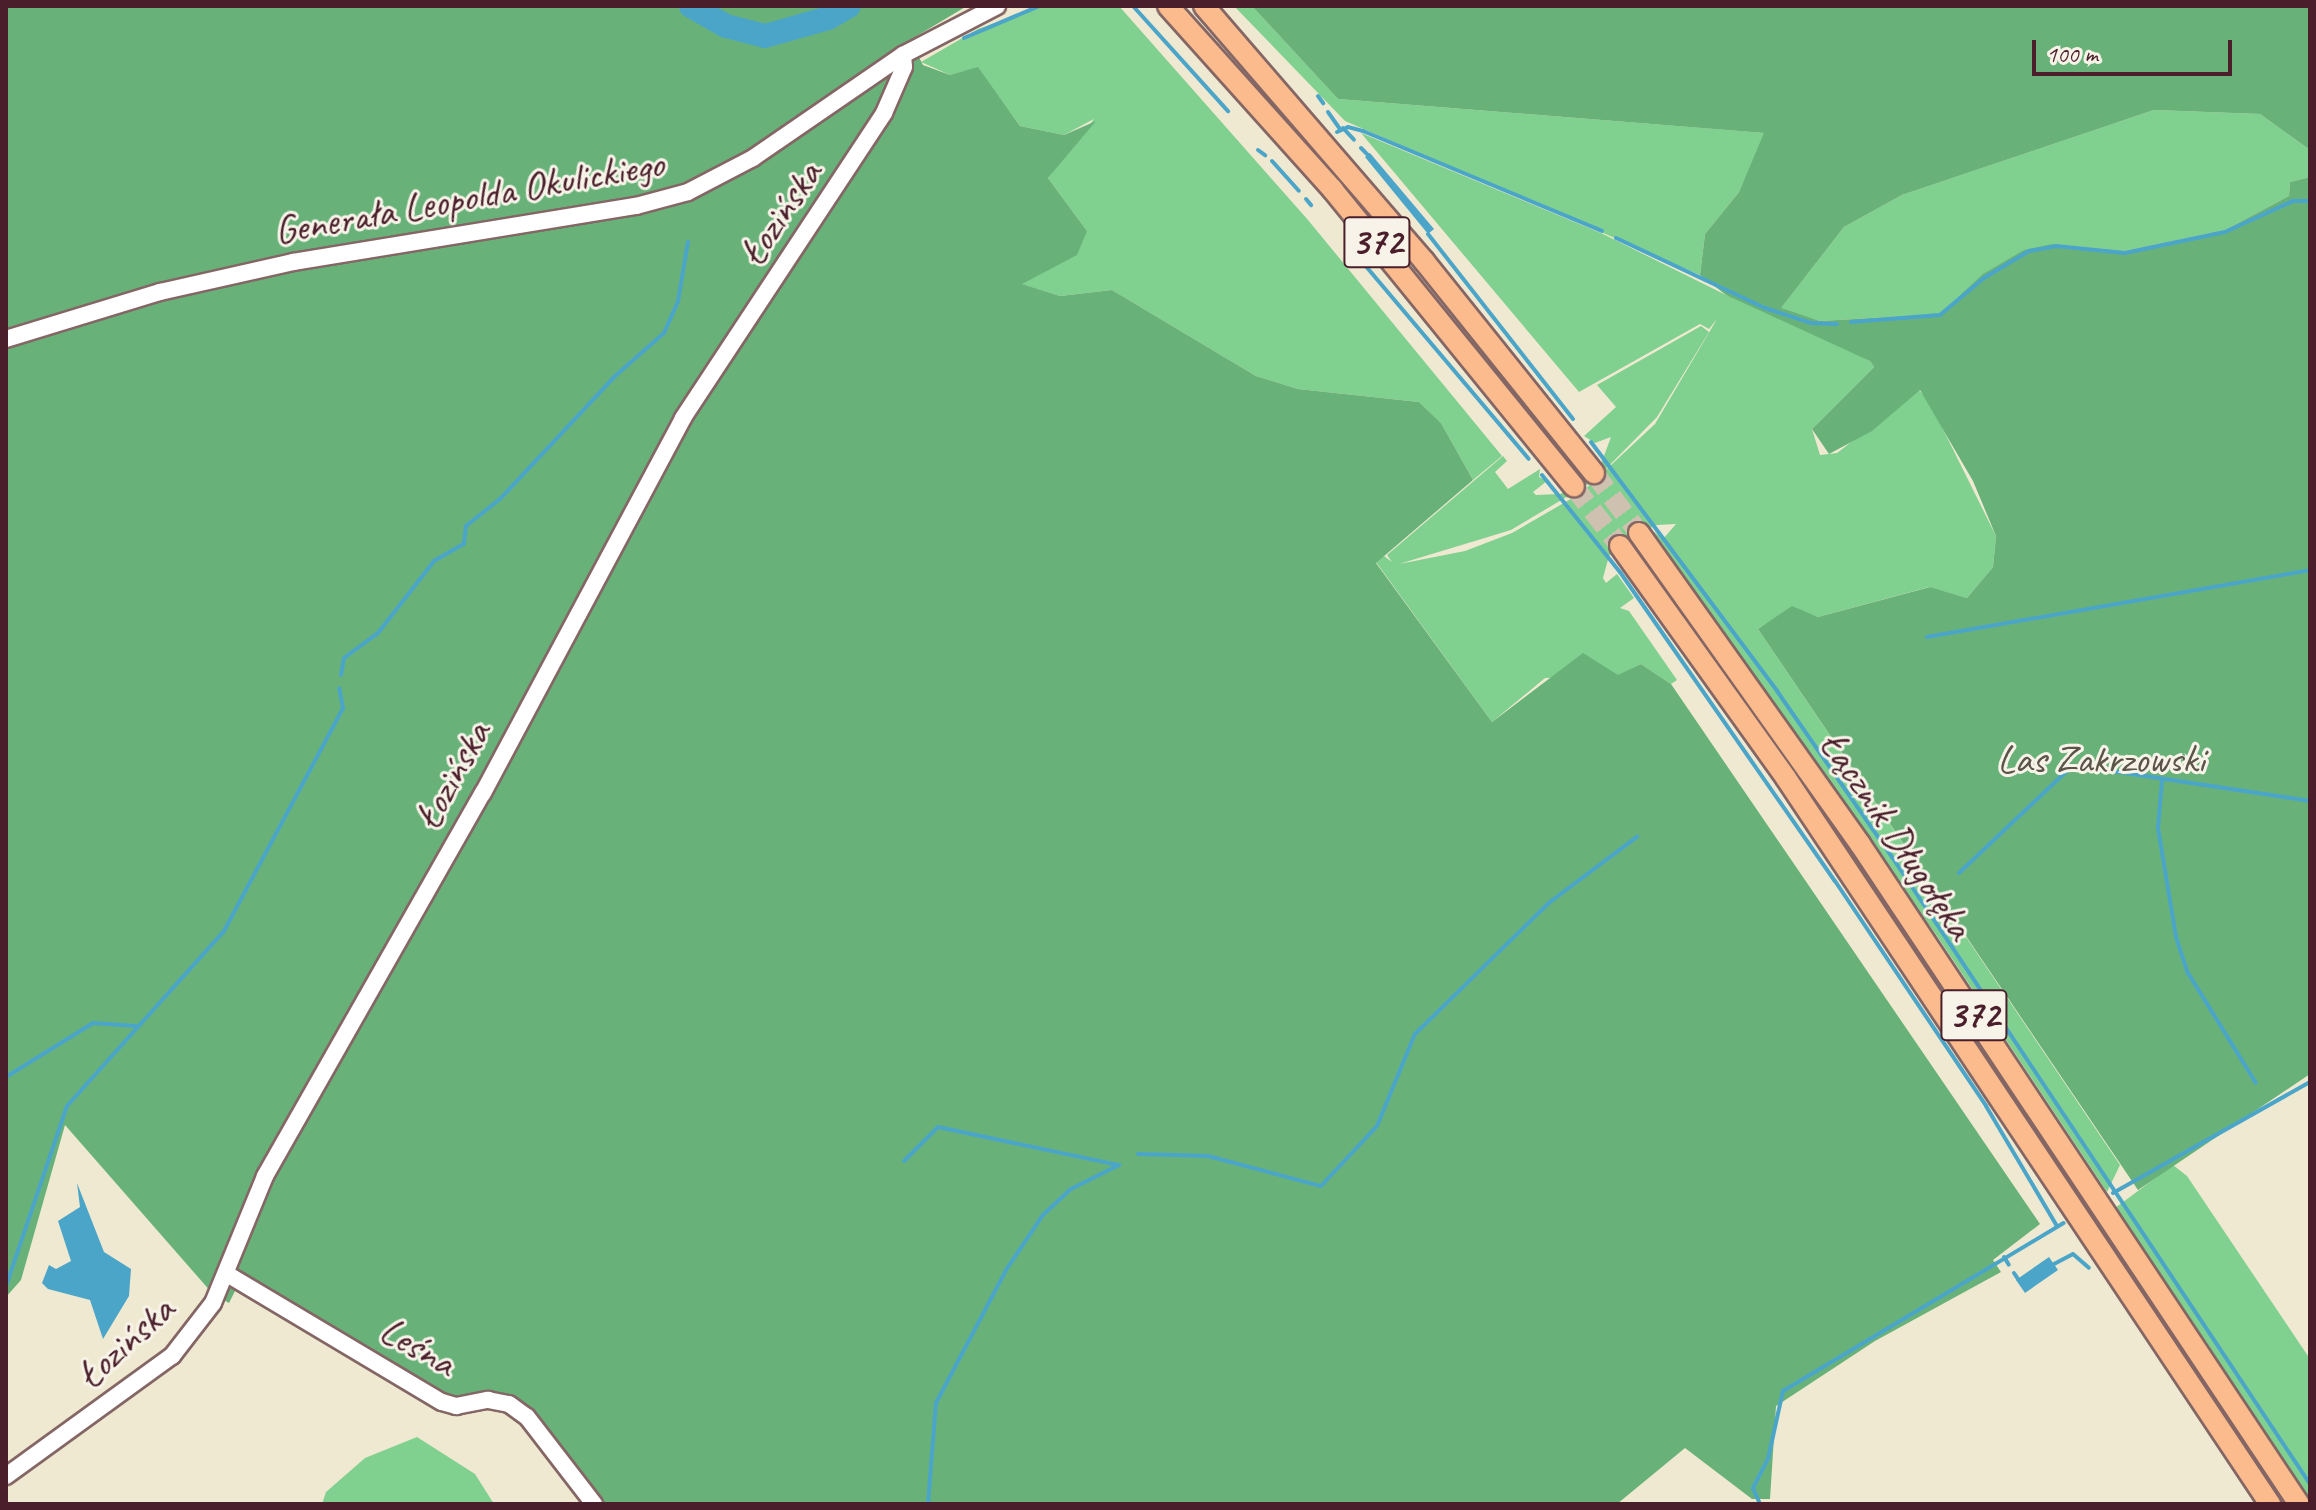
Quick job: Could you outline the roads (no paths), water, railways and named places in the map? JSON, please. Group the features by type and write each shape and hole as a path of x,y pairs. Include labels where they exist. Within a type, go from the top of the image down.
{"main road":[{"name":"372","path":"1168,6 1387,254 1574,487"},
{"name":"372","path":"1204,6 1405,238 1594,473"},
{"name":"Łącznik Długołęka","path":"1639,533 1860,844 2299,1504"},
{"name":"Łącznik Długołęka","path":"1620,546 1786,778 2270,1504"}],"street":[{"name":"Generała Leopolda Okulickiego","path":"6,339 160,292 293,262 666,199 726,176 903,55 997,6"},
{"name":"Łozińska","path":"6,1476 126,1393 187,1343 227,1274 265,1176 483,793 683,418 857,160 902,76 903,55"},
{"name":"Leśna","path":"227,1274 442,1402 456,1406 488,1400 509,1404 527,1417 594,1504"}],"water":[{"path":"1370,153 1434,229 1428,234 1365,157"},
{"path":"77,1183 104,1252 131,1269 129,1296 103,1339 90,1300 48,1289 42,1283 49,1265 56,1269 71,1261 58,1221 80,1207"},
{"path":"2049,1257 2058,1270 2025,1293 2016,1280"}],"waterway":[{"path":"691,6 726,26 765,36 828,18 849,6"},
{"path":"964,38 1039,6"},
{"path":"1133,6 1228,111"},
{"path":"1318,96 1323,103"},
{"path":"1328,112 1340,129"},
{"path":"1337,132 1348,127 1363,131 1602,231"},
{"path":"1343,128 1354,140"},
{"path":"1361,148 1368,155"},
{"path":"1258,150 1265,155"},
{"path":"1272,161 1299,191"},
{"path":"1306,199 1311,205"},
{"path":"1851,322 1940,315 1984,278 2029,251 2056,246 2125,253 2225,232 2293,201 2310,201"},
{"path":"1428,234 1573,419"},
{"path":"1616,238 1765,308 1811,323 1837,324"},
{"path":"341,675 344,658 378,633 434,561 464,544 466,526 500,499 614,377 664,333 678,301 688,242"},
{"path":"1364,264 1529,459"},
{"path":"1591,442 1777,691 1892,857 2310,1484"},
{"path":"1542,475 1620,572 1835,881 1986,1106 2057,1226"},
{"path":"1927,637 2310,570"},
{"path":"6,1286 67,1106 224,931 343,708 339,688"},
{"path":"1959,873 2069,769 2112,771 2310,801"},
{"path":"2162,781 2158,828 2176,937 2188,973 2256,1083"},
{"path":"1138,1154 1208,1156 1321,1186 1377,1126 1415,1034 1550,902 1637,837"},
{"path":"6,1077 93,1023 136,1026"},
{"path":"2113,1193 2310,1082"},
{"path":"904,1161 938,1127 1119,1165"},
{"path":"928,1504 936,1403 1006,1270 1043,1215 1071,1189 1119,1165"},
{"path":"1760,1504 1753,1488 1768,1459 1783,1391 2064,1223"},
{"path":"2054,1264 2073,1254 2089,1268"},
{"path":"2004,1257 2009,1265"},
{"path":"2014,1273 2018,1279"}],"tunnel":[{"path":"1594,473 1639,533"},
{"path":"1574,487 1620,546"}],"park label":[{"name":"Las Zakrzowski","path":"2101,759"}]}
